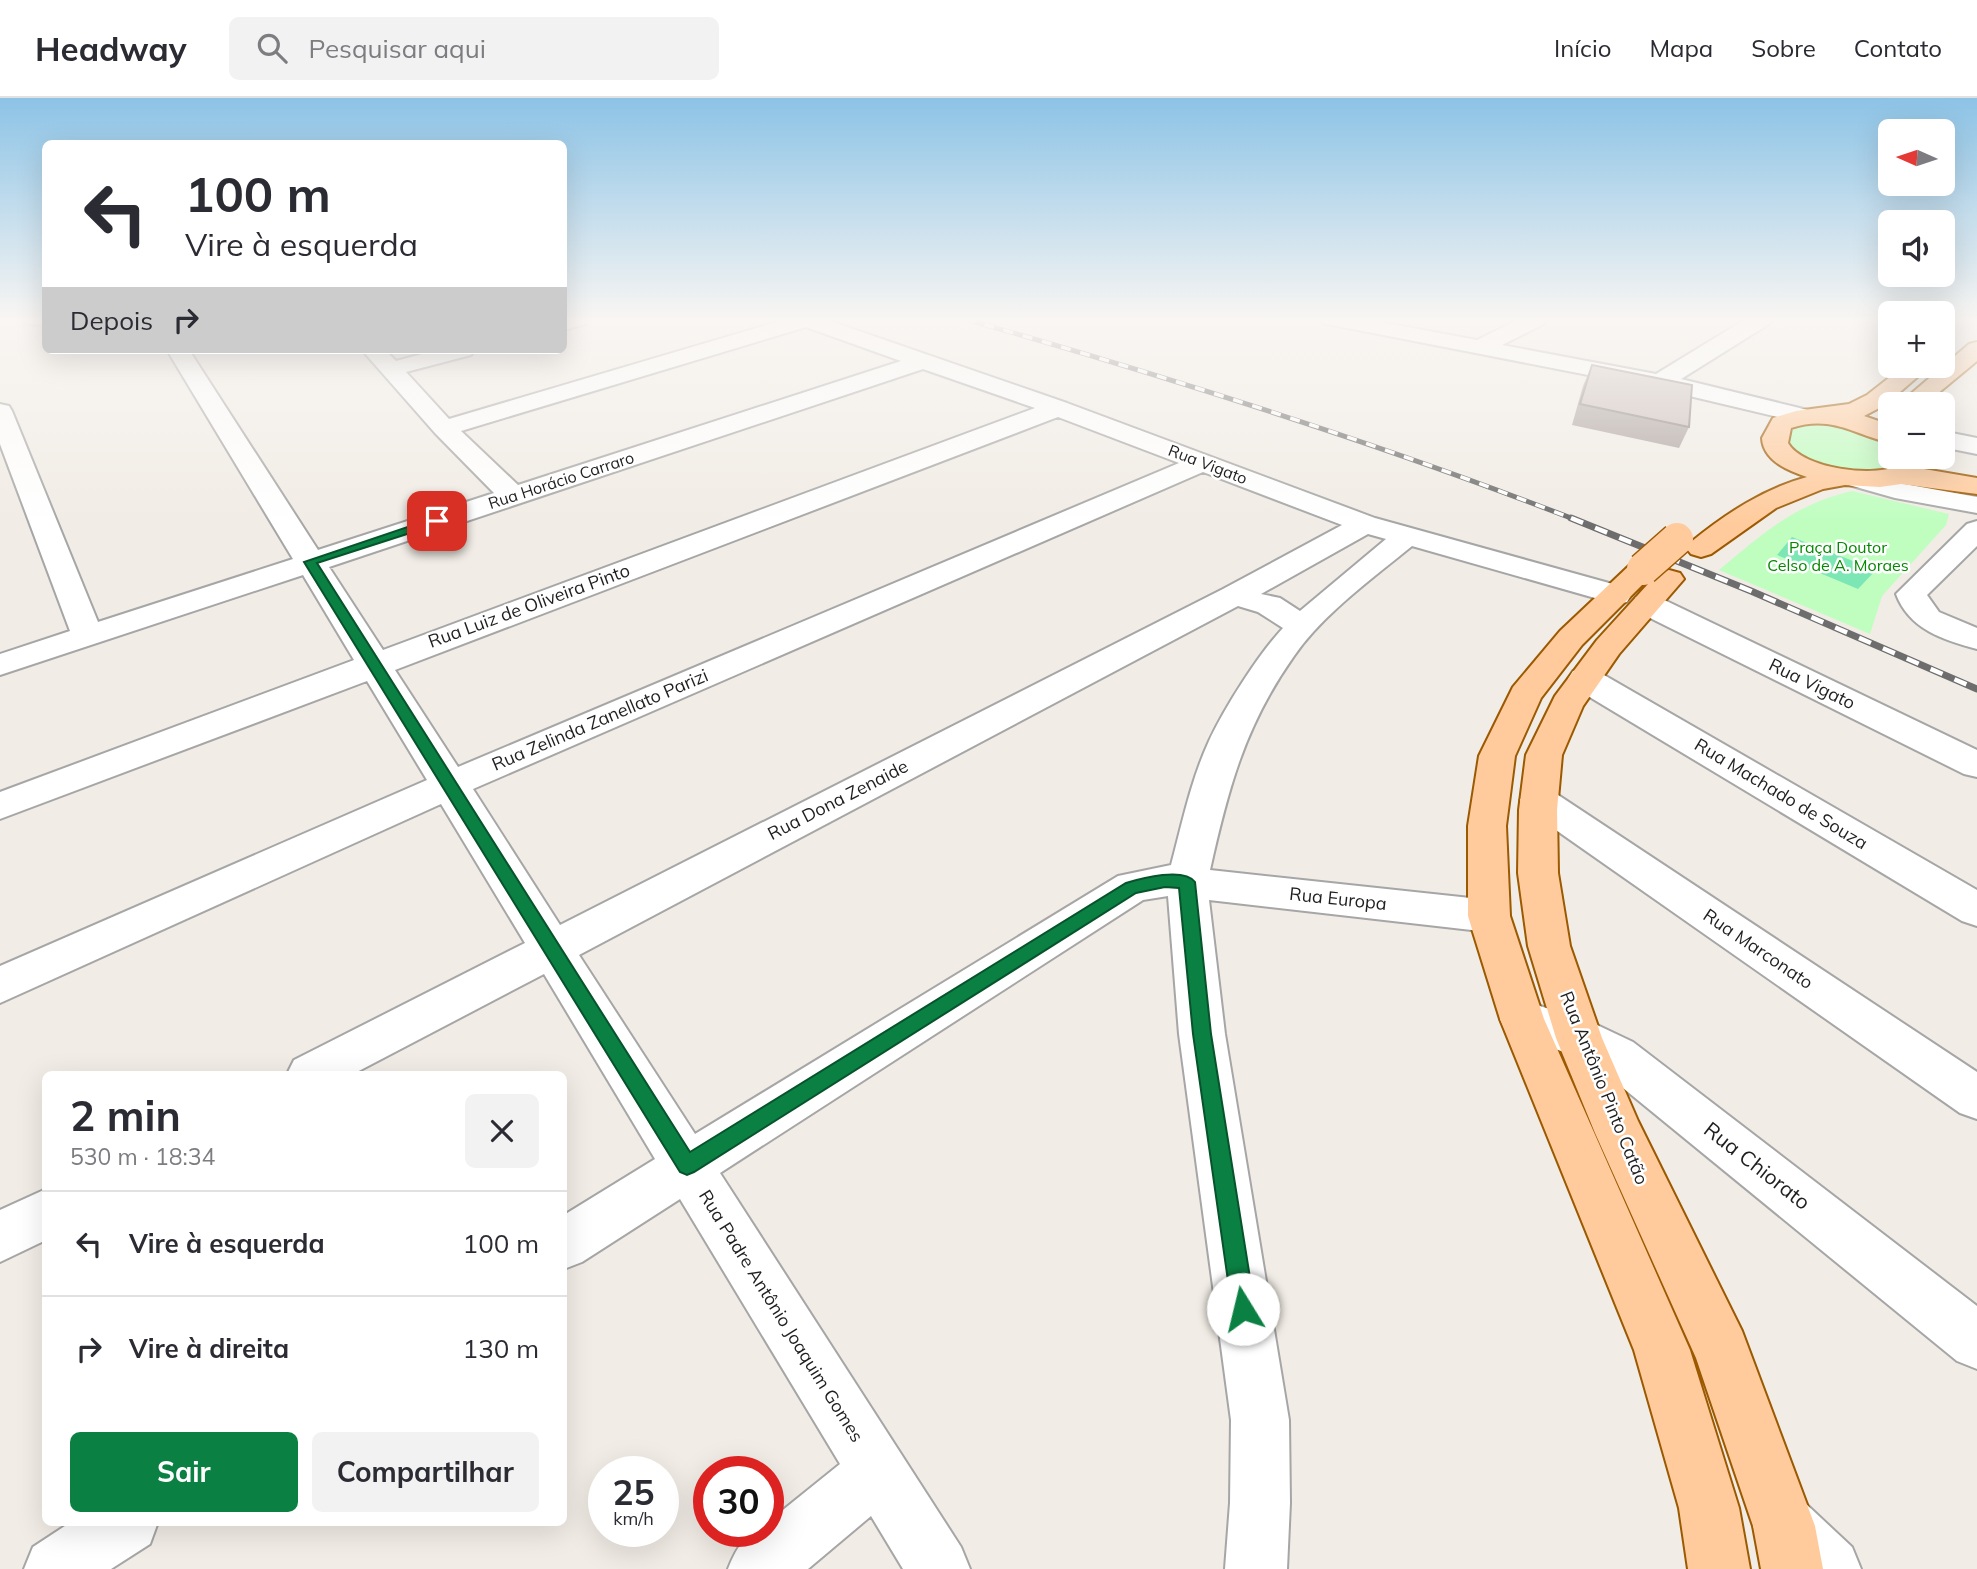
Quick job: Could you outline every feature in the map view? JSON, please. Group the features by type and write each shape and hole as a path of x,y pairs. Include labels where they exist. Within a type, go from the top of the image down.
{"main road":[{"path":"1891,388 1876,400 1855,411 1782,423 1775,443 1783,456 1821,472 1851,479 1900,471 1977,486"},
{"path":"1813,416 1878,427"},
{"name":"Rua Antônio Pinto Catão","path":"1783,456 1777,469 1761,483 1716,509 1659,572 1567,704 1544,755 1539,800 1538,873 1549,946 1579,1038 1619,1133 1722,1351 1788,1547"},
{"path":"1955,463 1977,469"},
{"name":"Rua Antônio Pinto Catão","path":"1719,1569 1709,1508 1662,1350 1522,1018 1489,916 1487,827 1497,756 1524,695 1571,638 1740,515 1812,481 1851,479"}],"street":[{"name":"Rua Padre Antônio Joaquim Gomes","path":"201,388 939,1569"},
{"path":"408,388 444,428 513,496"},
{"path":"444,428 578,388"},
{"name":"Rua Horácio Carraro","path":"0,665 842,388"},
{"name":"Rua Vigato","path":"1000,388 1405,538 1659,572 1977,765"},
{"path":"1683,388 1813,416"},
{"name":"Rua Luiz de Oliveira Pinto","path":"0,806 1058,408"},
{"path":"0,411 87,635"},
{"path":"1955,442 1977,446"},
{"name":"Rua Zelinda Zanellato Parizi","path":"0,985 449,785 1203,462"},
{"path":"1900,471 1925,496"},
{"path":"1851,479 1977,505"},
{"name":"Rua Dona Zenaide","path":"316,1071 1234,596 1364,524"},
{"path":"1977,530 1911,594 1922,615 1977,639"},
{"path":"1256,1569 1260,1503 1260,1420 1202,1034 1187,882 1210,789 1227,741 1280,651 1354,579 1405,538"},
{"path":"1234,596 1269,605 1303,626"},
{"name":"Rua Machado de Souza","path":"1585,678 1977,910"},
{"name":"Rua Marconato","path":"1539,800 1977,1098"},
{"name":"Rua Europa","path":"567,1242 1132,887 1165,880 1489,916"},
{"name":"Rua Chiorato","path":"1522,1018 1579,1038 1618,1056 1977,1340"},
{"path":"0,1237 42,1215"},
{"path":"759,1569 878,1471"},
{"path":"55,1569 122,1526"},
{"path":"1788,1547 1830,1569"}],"green space":[{"path":"1825,420 1878,435 1878,469 1896,469 1873,476 1812,464 1786,444 1790,432 1805,423"},
{"name":"Praça Doutor Celso de A. Moraes","path":"1852,491 1949,514 1946,525 1882,596 1870,634 1719,570 1765,532 1796,512"},
{"path":"1792,537 1876,570 1858,589 1777,555"}],"building":[{"path":"1585,388 1692,388 1689,427 1580,404"}],"railway":[{"path":"1195,388 1425,464 1575,519"},
{"path":"1575,519 1751,591 1977,689"}],"route":[{"path":"437,521 310,562 687,1165 1132,887 1165,880 1187,882 1202,1034 1243,1309"}]}
